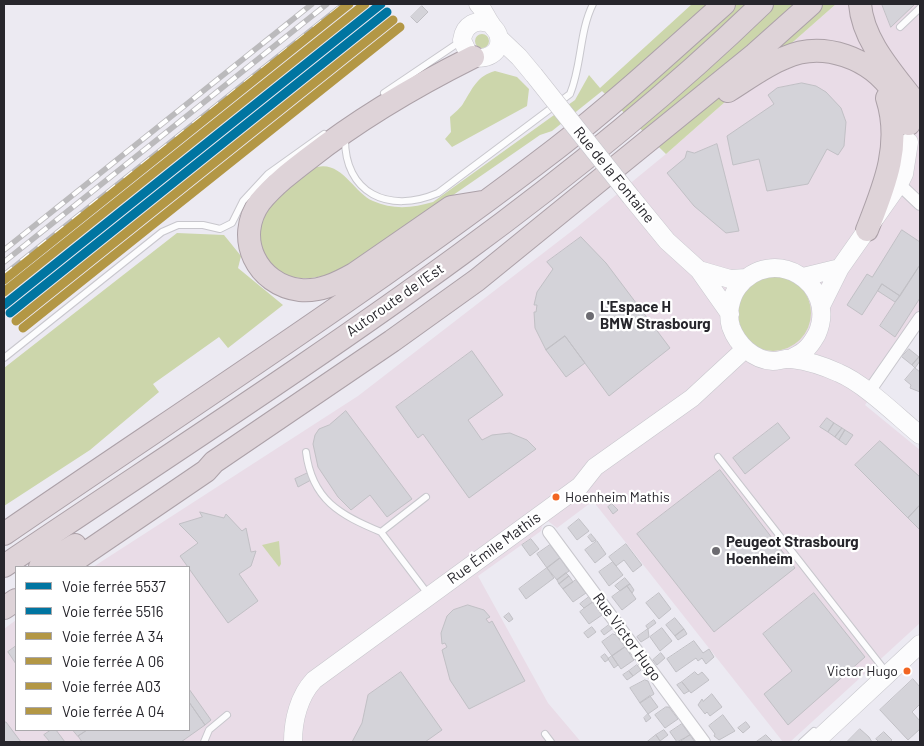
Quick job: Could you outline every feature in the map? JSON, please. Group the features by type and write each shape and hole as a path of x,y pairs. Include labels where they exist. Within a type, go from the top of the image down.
{"highway":[{"name":"Autoroute de l’Est","path":"4,534 327,315 485,202 559,147 724,4"},
{"name":"Autoroute de l’Est","path":"4,566 335,343 501,224 576,167 638,116 762,4"},
{"path":"65,566 206,471 214,462 434,313 755,54 811,4"},
{"path":"860,4 862,20 869,37 916,128"},
{"path":"474,44 423,82 339,127 278,183 252,215 248,239 254,259 267,275 277,282 302,290 330,286 354,274 451,207 485,202"},
{"path":"654,135 767,67 798,53 810,50 831,51 850,57 871,69 894,93 916,128"},
{"path":"867,230 882,191 894,142 889,104 871,69"},
{"path":"42,566 203,465 214,462"},
{"path":"4,590 15,583"},
{"path":"4,608 15,601"}],"street":[{"path":"469,4 474,44"},
{"name":"Rue de la Fontaine","path":"478,4 486,13 495,31 520,57 667,240 699,270 730,314"},
{"path":"480,21 495,31 496,50 474,44 480,21"},
{"name":"Rue de la Fontaine","path":"474,44 534,75"},
{"path":"901,179 916,128"},
{"path":"842,374 820,346 821,306 840,268 901,179 920,159"},
{"path":"901,179 920,204"},
{"name":"Rue de la Fontaine","path":"745,349 734,336 730,314 730,306 735,292 747,278 758,271 772,268 786,269 803,277"},
{"path":"821,306 815,290 803,277 840,268"},
{"name":"Rue de la Fontaine","path":"699,270 730,280 747,278"},
{"path":"868,393 920,318"},
{"path":"745,349 759,358 772,361 790,358 806,349 814,341 819,329"},
{"name":"Rue Émile Mathis","path":"293,742 298,706 302,696 314,680 580,486 595,467 692,398 745,349"},
{"path":"790,358 825,367 842,374 920,435"},
{"name":"Rue Victor Hugo","path":"549,532 704,742"},
{"path":"815,742 914,650"}],"lane":[{"path":"4,358 162,232 178,225 203,225 220,229 232,223 243,201 268,174 339,127 349,168 367,190 393,202 420,200 438,193 570,94 576,79 583,33 593,4"},
{"path":"900,27 920,8"},
{"path":"375,100 474,44"},
{"path":"306,452 312,476 326,500 343,515 381,532 429,595"},
{"path":"718,457 883,668"},
{"path":"381,532 426,497"},
{"path":"876,674 914,650"},
{"path":"204,742 209,730 227,715"},
{"path":"802,742 822,724"},
{"path":"545,734 552,742"}],"shaded area":[{"path":"836,4 920,4 920,328 865,405 920,450 920,623 790,742 783,742 593,501 557,528 548,521 542,526 541,531 478,576 548,703 581,742 4,742 4,629 15,621 15,731 190,731 190,566 95,566 358,396 577,227 666,154"}],"green space":[{"path":"692,4 836,4 666,154 602,91 552,131 540,135 352,265 319,277 298,278 278,270 262,255 257,233 261,216 270,204 308,171 326,166 334,169 341,173 366,197 388,206 410,207 433,202 575,100 589,75 600,88"},
{"path":"482,34 487,36 489,41 487,46 482,48 477,46 475,41 477,36"},
{"path":"495,71 517,77 529,89 527,106 452,147 445,139 451,132 450,117 461,106 480,79"},
{"path":"177,233 224,235 241,256 238,268 283,305 228,348 219,337 153,384 159,392 90,450 4,506 4,368"},
{"path":"773,275 787,278 800,286 808,299 811,313 808,327 800,340 787,348 773,351 759,348 746,340 738,327 735,313 738,299 746,286 759,278"},
{"path":"279,541 281,564 279,567 262,545"}],"building":[{"path":"882,4 915,4 891,27"},
{"path":"422,6 428,12 417,23 411,17"},
{"path":"802,83 816,86 826,92 841,108 846,122 844,146 838,155 827,149 808,184 767,191 759,159 733,165 727,136 774,104 768,95 777,88"},
{"path":"717,144 739,231 726,233 694,206 667,173 685,158 687,151 694,153"},
{"path":"902,230 920,242 920,265 900,296 882,284 862,315 847,305 867,274 872,277"},
{"name":"L'Espace H BMW Strasbourg","path":"581,237 606,263 670,348 609,396 565,336 546,350 535,328 534,312 536,312 537,305 534,305 537,292 553,269 547,262"},
{"path":"920,265 920,298 895,337 880,326"},
{"path":"882,284 900,296 895,302 878,291"},
{"path":"565,336 585,363 566,377 546,350"},
{"path":"909,349 919,357 912,365 902,357"},
{"path":"472,351 503,395 468,420 482,440 492,435 510,433 527,440 536,449 469,498 423,434 418,438 396,407"},
{"path":"919,357 920,361 915,368 912,365"},
{"path":"915,368 920,372 920,392 910,388 911,385 905,380"},
{"path":"346,411 412,499 387,517 370,495 351,510 338,497 318,467 313,444 315,435 319,429 329,425"},
{"path":"827,418 834,423 828,432 820,427"},
{"path":"778,423 790,438 745,474 733,458"},
{"path":"834,423 842,428 835,437 828,432"},
{"path":"842,428 845,430 839,440 835,437"},
{"path":"845,430 853,435 846,445 839,440"},
{"path":"880,441 920,477 920,505 908,518 855,465"},
{"name":"Peugeot Strasbourg Hoenheim","path":"720,470 795,568 714,632 637,534"},
{"path":"308,473 311,480 298,487 295,479"},
{"path":"612,504 618,510 613,514 608,507"},
{"path":"920,505 920,530 908,518"},
{"path":"200,512 224,518 226,514 242,531 246,528 251,552 256,551 251,566 239,574 258,601 228,623 190,570 190,566 187,566 180,556 198,543 179,524 202,517"},
{"path":"579,519 589,531 577,540 568,528"},
{"path":"591,534 596,540 592,542 588,537"},
{"path":"531,539 539,549 530,556 522,545"},
{"path":"597,541 606,554 595,563 585,550"},
{"path":"626,544 642,565 633,572 624,560 616,566 609,557"},
{"path":"550,545 560,558 547,568 537,554"},
{"path":"560,558 569,571 557,580 547,568"},
{"path":"613,562 623,575 609,586 599,572"},
{"path":"547,568 554,578 526,599 519,589"},
{"path":"566,573 569,576 559,584 557,580"},
{"path":"569,576 573,582 563,589 559,584"},
{"path":"625,578 630,584 620,591 615,586"},
{"path":"576,580 586,593 573,602 563,589"},
{"path":"630,584 634,590 632,593 627,586"},
{"path":"627,586 636,599 622,610 612,597"},
{"path":"659,593 671,609 659,619 646,603"},
{"path":"814,593 865,657 788,725 764,694 792,671 763,634"},
{"path":"589,597 593,602 584,608 580,604"},
{"path":"593,602 602,615 589,624 580,612"},
{"path":"468,605 484,610 490,617 486,619 489,623 492,621 525,681 469,709 450,680 442,650 447,647 445,643 442,644 441,633 447,616 453,610"},
{"path":"509,613 513,619 509,622 504,617"},
{"path":"675,618 684,629 675,636 666,625"},
{"path":"654,620 656,623 648,629 646,626"},
{"path":"609,625 612,629 604,635 601,631"},
{"path":"592,627 596,632 588,638 584,633"},
{"path":"662,628 672,641 660,651 650,637"},
{"path":"648,629 649,637 641,642 637,637"},
{"path":"684,629 687,634 678,640 675,636"},
{"path":"613,634 616,635 625,647 612,656 602,642"},
{"path":"694,641 703,653 709,649 714,657 706,664 702,658 698,661 696,658 676,672 667,659"},
{"path":"15,647 15,662 8,652"},
{"path":"625,647 634,660 621,669 612,656"},
{"path":"661,653 665,658 657,665 653,660"},
{"path":"605,654 609,659 605,662 601,657"},
{"path":"612,656 618,665 614,668 608,659"},
{"path":"637,665 641,670 633,676 629,671"},
{"path":"629,671 633,676 627,680 623,675"},
{"path":"401,672 442,730 425,742 352,742 362,723 368,695"},
{"path":"695,672 698,675 702,672 709,680 691,693 682,682"},
{"path":"913,679 920,687 920,704 912,712 920,721 920,729 908,740 880,710"},
{"path":"645,680 648,681 654,694 640,703 630,688"},
{"path":"682,682 689,691 684,694 677,685"},
{"path":"190,690 211,720 205,725 190,703"},
{"path":"712,694 722,707 710,716 707,712 705,714 698,705 702,699 703,701"},
{"path":"650,696 658,707 648,714 640,703"},
{"path":"190,703 205,725 181,742 82,742 78,736 86,731 190,731"},
{"path":"669,707 678,719 665,728 655,715"},
{"path":"648,714 651,718 646,722 644,718"},
{"path":"723,715 735,731 719,740 714,736 715,734 709,726"},
{"path":"4,722 6,722 21,742 4,742"},
{"path":"746,722 750,727 743,733 738,728"},
{"path":"682,724 690,735 677,742 670,732"},
{"path":"860,729 869,737 872,742 848,741"},
{"path":"664,730 668,735 660,741 656,735"},
{"path":"50,731 57,731 65,742 50,742 44,735"},
{"path":"74,731 86,731 78,736"},
{"path":"884,732 892,740 890,742 879,742 876,739"},
{"path":"656,735 661,742 647,742"},
{"path":"690,735 695,742 680,742"},
{"path":"766,735 773,742 756,742"}],"railway":[{"path":"4,250 312,4"},
{"path":"4,262 327,4"},
{"path":"4,275 344,4"}],"rail line":[{"name":"A03","path":"4,280 349,4"},
{"name":"5537","path":"4,305 381,4"},
{"name":"5516","path":"10,313 387,12"}],"transit line":[{"path":"4,292 365,4"},
{"path":"16,321 393,20"},
{"path":"23,328 400,27"}],"place":[{"name":"L'Espace H BMW Strasbourg","path":"590,316"},
{"name":"Hoenheim Mathis","path":"556,497"},
{"name":"Peugeot Strasbourg Hoenheim","path":"716,551"},
{"name":"Victor Hugo","path":"907,671"}]}
